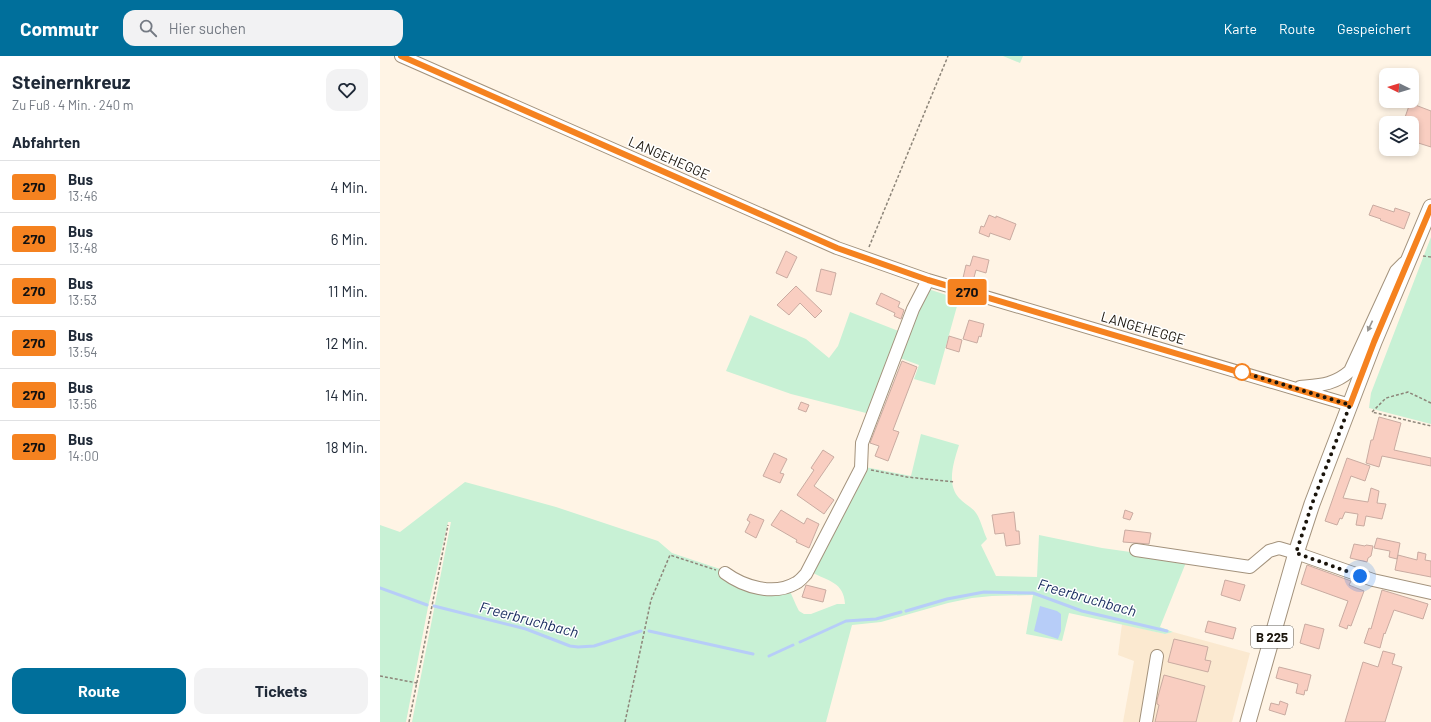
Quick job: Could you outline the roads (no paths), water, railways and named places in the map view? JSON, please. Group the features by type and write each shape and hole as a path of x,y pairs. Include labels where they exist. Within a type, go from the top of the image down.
{"main road":[{"name":"B 225","path":"1248,722 1296,553 1312,504 1374,342 1431,207"}],"street":[{"name":"LANGEHEGGE","path":"401,56 837,248 928,280 1350,405"},
{"name":"B 225","path":"1294,388 1323,385 1341,379 1350,371 1396,271 1410,256"},
{"path":"724,573 736,582 755,588 780,589 796,583 806,574 861,468 862,443 913,309 928,280"},
{"path":"1136,550 1250,567 1269,551 1279,548 1373,580 1431,593"},
{"path":"1146,722 1157,656"}],"water":[{"path":"1040,606 1057,611 1061,614 1061,631 1058,639 1034,631"}],"waterway":[{"name":"Freerbruchbach","path":"380,588 427,605"},
{"name":"Freerbruchbach","path":"906,611 947,599 984,592 1033,593 1082,611 1167,631"},
{"name":"Freerbruchbach","path":"434,606 526,629 570,646 578,647 594,646 641,631"},
{"name":"Freerbruchbach","path":"800,642 846,621 876,619 901,612"},
{"name":"Freerbruchbach","path":"649,631 753,654"},
{"name":"Freerbruchbach","path":"769,656 793,645"}]}
